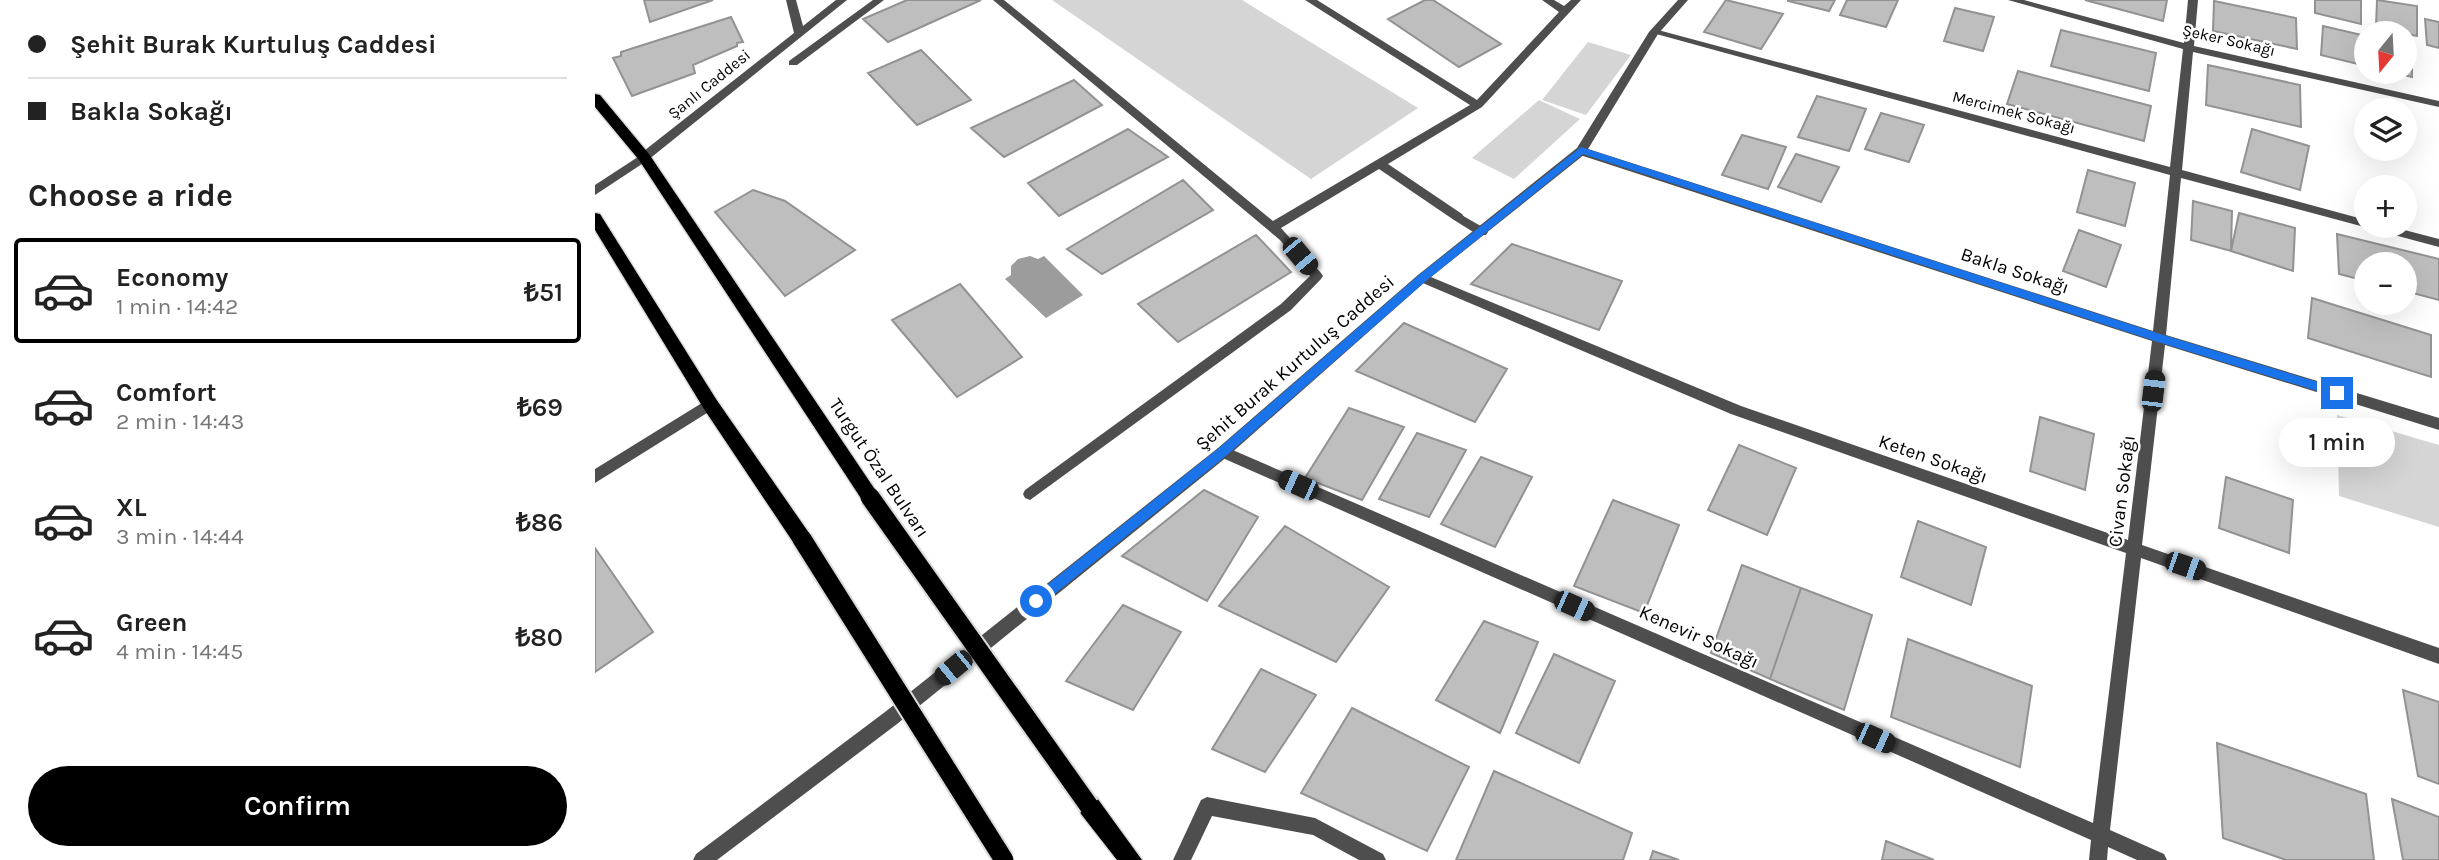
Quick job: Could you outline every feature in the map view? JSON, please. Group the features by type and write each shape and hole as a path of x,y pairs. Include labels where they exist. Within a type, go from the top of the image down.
{"main road":[{"name":"Turgut Özal Bulvarı","path":"595,99 644,157 870,497 1089,806 1131,860"},
{"path":"595,219 710,404 802,538 1004,860"}],"street":[{"path":"791,0 799,32"},
{"name":"Şanlı Caddesi","path":"595,191 644,157 842,0"},
{"path":"793,63 879,0"},
{"path":"997,0 1273,227 1317,276 1286,307 1030,495"},
{"path":"1310,0 1478,105"},
{"path":"1547,0 1565,11"},
{"path":"1273,227 1478,105 1576,0"},
{"name":"Şehit Burak Kurtuluş Caddesi","path":"702,860 891,718 1223,452 1422,278 1581,150 1654,32 1682,0"},
{"name":"Şeker Sokağı","path":"2013,0 2190,47 2439,104"},
{"name":"Civan Sokağı","path":"2098,860 2159,338 2193,0"},
{"name":"Mercimek Sokağı","path":"1654,32 2354,221"},
{"name":"Bakla Sokağı","path":"1581,150 2159,338 2439,424"},
{"path":"1380,164 1482,232"},
{"path":"2417,237 2439,243"},
{"name":"Keten Sokağı","path":"1422,278 1736,411 2439,656"},
{"path":"595,477 710,404"},
{"name":"Kenevir Sokağı","path":"1223,452 2158,860"},
{"path":"1182,860 1207,806 1315,827 1377,860"}],"shaded area":[{"path":"1052,0 1242,0 1418,108 1311,179"},
{"path":"1588,42 1631,55 1586,115 1542,100"},
{"path":"1539,100 1580,119 1514,179 1472,158"},
{"path":"1030,256 1038,259 1044,256 1083,295 1046,318 1005,279 1011,275 1011,266 1018,259"},
{"path":"2337,415 2439,445 2439,527 2339,496"}],"building":[{"path":"644,0 713,0 650,22"},
{"path":"907,0 981,0 888,42 863,19"},
{"path":"1425,0 1433,0 1501,44 1459,67 1388,19"},
{"path":"1726,0 1783,14 1761,49 1704,32"},
{"path":"1788,0 1835,0 1829,11 1788,1"},
{"path":"1847,0 1898,0 1886,27 1840,15"},
{"path":"2085,0 2167,0 2163,21"},
{"path":"2315,0 2361,0 2361,21 2354,22 2315,13"},
{"path":"2377,0 2417,6 2417,21 2376,21"},
{"path":"2214,1 2296,18 2297,49 2213,31"},
{"path":"1955,8 1994,17 1983,51 1944,41"},
{"path":"731,17 743,42 693,65 695,73 632,96 613,58 621,56 621,52"},
{"path":"2425,19 2439,22 2439,48 2427,45"},
{"path":"2323,26 2354,33 2354,63 2321,55"},
{"path":"2061,30 2156,53 2149,91 2051,66"},
{"path":"921,50 971,100 917,125 868,73"},
{"path":"2208,65 2300,85 2301,127 2206,105"},
{"path":"2018,71 2151,106 2144,141 2007,104"},
{"path":"1074,80 1102,105 1004,157 971,128"},
{"path":"1817,96 1866,109 1849,151 1798,137"},
{"path":"1881,113 1924,125 1909,162 1865,149"},
{"path":"1128,129 1168,157 1059,216 1028,183"},
{"path":"2252,129 2309,146 2300,190 2241,172"},
{"path":"1742,135 1786,147 1768,189 1722,175"},
{"path":"1796,154 1839,167 1821,202 1778,187"},
{"path":"2088,170 2135,183 2125,226 2077,212"},
{"path":"1183,180 1213,210 1102,274 1067,249"},
{"path":"753,190 785,201 855,250 785,296 715,212"},
{"path":"2193,201 2232,211 2231,251 2191,240"},
{"path":"2239,213 2295,228 2293,271 2231,251"},
{"path":"2079,230 2121,245 2106,287 2063,271"},
{"path":"2337,234 2410,252 2354,252 2354,278 2339,274"},
{"path":"1256,235 1291,272 1178,342 1138,304"},
{"path":"1512,244 1622,281 1599,330 1471,284"},
{"path":"2417,254 2439,259 2439,300 2417,294"},
{"path":"960,284 1022,357 957,397 892,320"},
{"path":"2312,298 2354,311 2354,315 2367,315 2431,335 2431,377 2308,338"},
{"path":"1404,323 1507,369 1475,422 1356,371"},
{"path":"1349,408 1404,427 1362,500 1305,478"},
{"path":"2040,417 2094,434 2085,490 2030,471"},
{"path":"1417,433 1466,450 1429,517 1379,499"},
{"path":"1739,445 1796,468 1767,535 1708,510"},
{"path":"1481,457 1532,477 1495,547 1441,524"},
{"path":"2226,477 2293,500 2289,553 2219,528"},
{"path":"1204,490 1258,517 1207,601 1122,556"},
{"path":"1613,500 1679,525 1644,613 1574,586"},
{"path":"1918,521 1986,547 1971,605 1901,577"},
{"path":"1285,526 1389,587 1336,662 1219,606"},
{"path":"595,548 653,632 595,672"},
{"path":"1742,565 1801,588 1770,679 1711,653"},
{"path":"1801,588 1872,615 1844,710 1770,679"},
{"path":"1123,605 1181,632 1133,710 1066,681"},
{"path":"1484,621 1538,642 1500,733 1436,700"},
{"path":"1908,639 2032,686 2020,767 1891,717"},
{"path":"1554,654 1615,681 1579,763 1516,733"},
{"path":"1261,669 1316,695 1265,772 1212,749"},
{"path":"2403,690 2439,702 2439,784 2418,776"},
{"path":"1352,708 1469,767 1427,851 1301,793"},
{"path":"2217,743 2366,794 2374,860 2286,860 2223,838"},
{"path":"1494,771 1632,833 1623,860 1456,860"},
{"path":"2392,799 2439,817 2439,860 2403,860"},
{"path":"1886,841 1934,860 1882,860"},
{"path":"1653,851 1679,860 1650,860"}],"route":[{"path":"1036,601 1223,452 1422,278 1581,150 2159,338 2337,393"}]}
